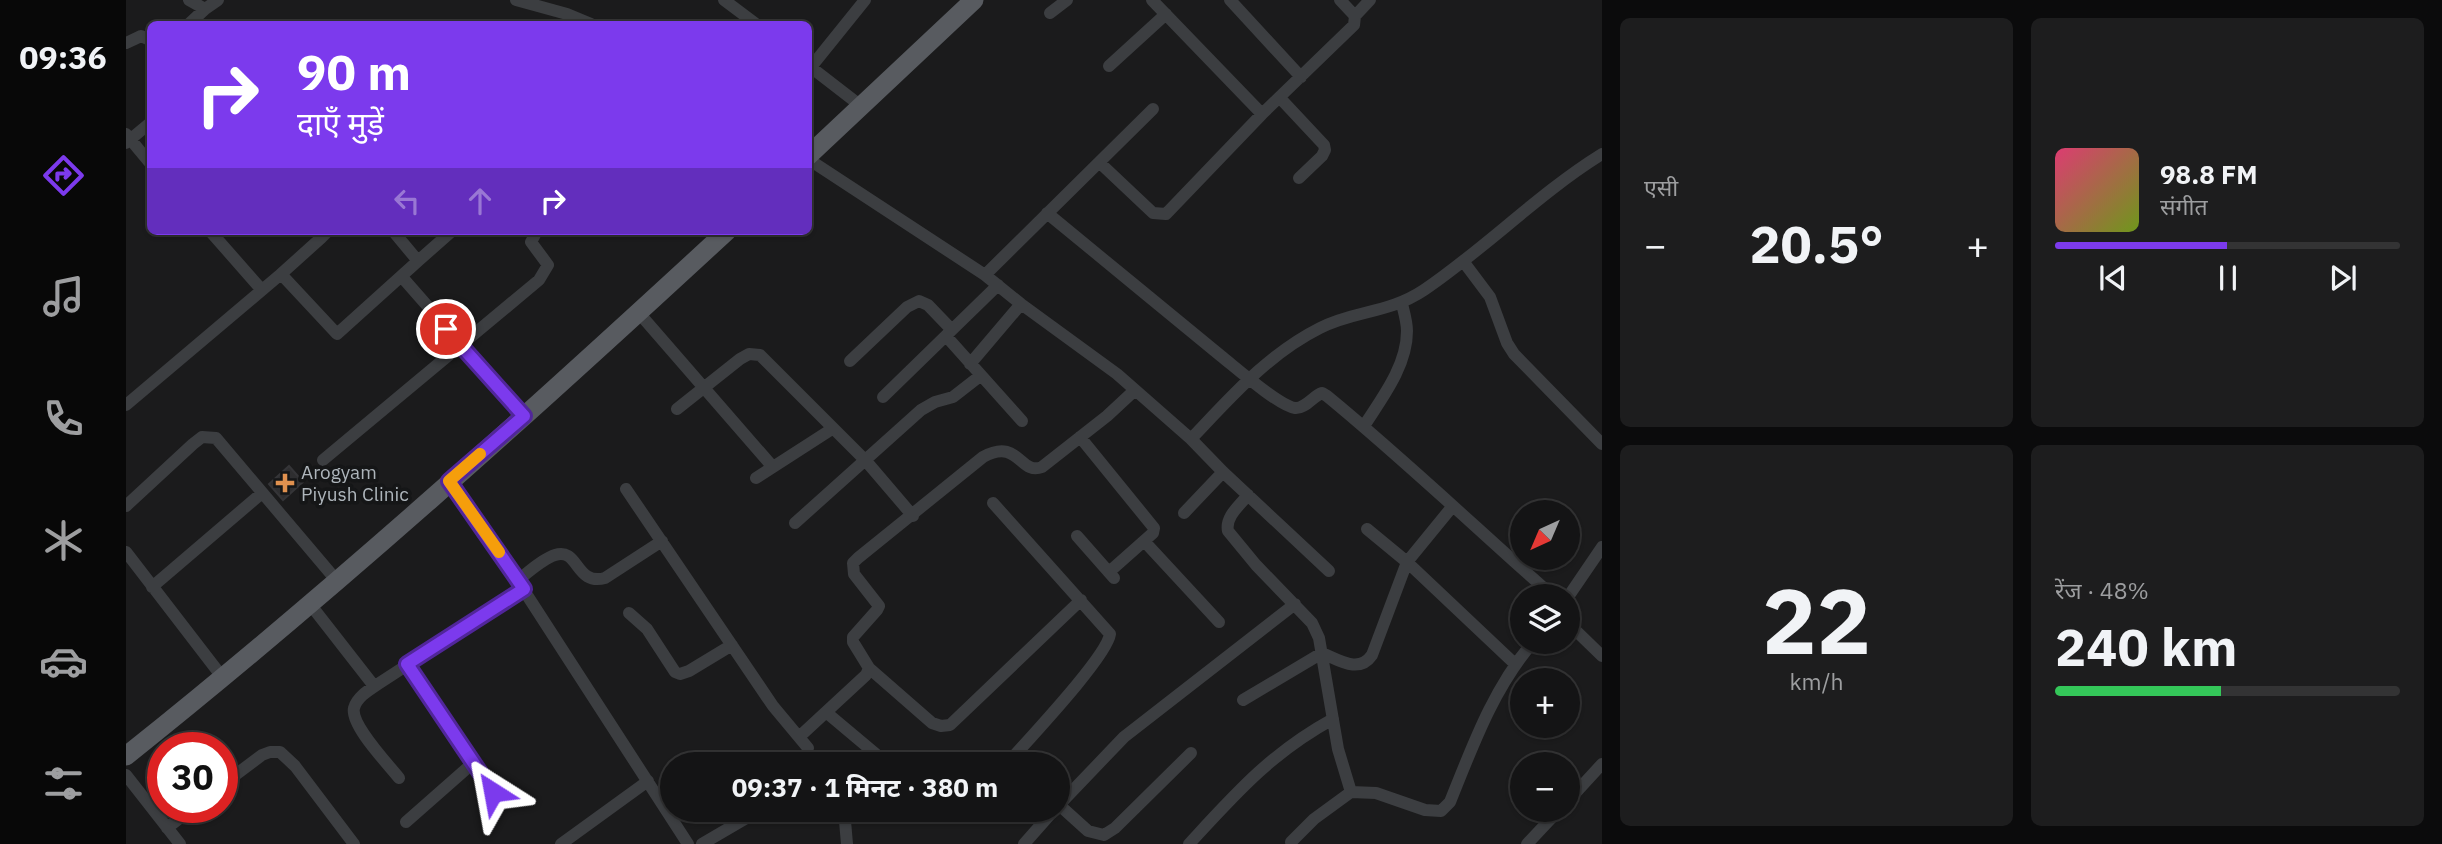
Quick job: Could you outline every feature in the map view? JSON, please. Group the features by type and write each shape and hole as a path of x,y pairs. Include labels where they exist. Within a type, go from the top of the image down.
{"main road":[{"path":"812,154 974,0"},
{"path":"126,756 337,581 639,313 723,235"}],"street":[{"path":"189,0 205,9"},
{"path":"192,21 218,0"},
{"path":"521,0 584,21"},
{"path":"724,0 752,21"},
{"path":"812,64 865,0"},
{"path":"1050,13 1067,0"},
{"path":"1152,0 1262,114"},
{"path":"1230,0 1301,77"},
{"path":"1340,0 1354,16"},
{"path":"1100,163 1153,213 1166,214 1353,25 1354,16 1370,0"},
{"path":"1109,66 1166,14"},
{"path":"126,43 141,36 147,39"},
{"path":"812,68 861,106"},
{"path":"1280,98 1324,145 1325,150 1299,178"},
{"path":"985,275 1153,109"},
{"path":"147,125 127,139 147,160"},
{"path":"1191,439 1269,361 1320,327 1344,318 1402,304 1463,261 1580,167 1602,154"},
{"path":"812,161 985,275 1135,390 1191,439 1329,571"},
{"path":"1047,213 1249,379 1293,408 1300,408 1322,393 1364,426 1539,584"},
{"path":"214,235 261,289"},
{"path":"126,405 281,274 319,235"},
{"path":"396,235 418,261"},
{"path":"281,274 337,334 447,235"},
{"path":"323,460 544,274 548,265 531,242 535,235"},
{"path":"1463,261 1490,298 1507,343 1514,354 1602,444"},
{"path":"402,277 524,416"},
{"path":"883,397 998,285"},
{"path":"850,361 914,302 923,301 970,364 1022,421"},
{"path":"970,364 1021,304"},
{"path":"1364,426 1393,380 1403,355 1407,332 1402,304"},
{"path":"639,313 772,466"},
{"path":"677,409 740,359 754,354 760,355 866,461 912,516"},
{"path":"795,523 921,410 935,402 953,397 980,376"},
{"path":"1081,600 950,725 932,723 869,668 853,638 879,606 854,574 853,563 992,452 1009,452 1036,470 1135,390"},
{"path":"756,478 832,429"},
{"path":"126,506 193,444 202,437 209,436 221,441 337,581"},
{"path":"1077,536 1112,575 1155,531 1080,437"},
{"path":"1184,513 1223,472"},
{"path":"449,481 521,584 688,844"},
{"path":"626,489 773,706 808,748"},
{"path":"152,587 262,493"},
{"path":"1248,495 1230,516 1228,531 1256,565 1312,622 1319,638 1338,749 1350,792"},
{"path":"993,503 1110,634 1109,641 1020,752"},
{"path":"1322,653 1346,664 1360,666 1367,663 1373,656 1407,562 1451,507"},
{"path":"1367,529 1407,562 1515,664"},
{"path":"399,778 354,718 354,708 359,700 374,686 521,584 547,559 563,554 569,556 586,578 595,581 605,578 662,541"},
{"path":"1144,541 1219,622"},
{"path":"1577,584 1602,547"},
{"path":"126,552 223,678"},
{"path":"310,604 374,686"},
{"path":"1070,793 1125,737 1294,604"},
{"path":"629,613 647,629 675,672 680,674 732,645"},
{"path":"1580,634 1602,656"},
{"path":"1243,700 1322,653"},
{"path":"1292,842 1314,819 1350,792 1376,793 1425,810 1441,811 1450,802 1488,709 1523,654"},
{"path":"407,664 493,792"},
{"path":"799,737 866,675 869,668"},
{"path":"827,713 874,752"},
{"path":"1189,844 1277,754 1333,719"},
{"path":"238,773 270,752 280,752 288,757 348,842"},
{"path":"1070,816 1088,831 1104,835 1115,828 1191,753"},
{"path":"406,822 473,763"},
{"path":"1580,788 1602,764"},
{"path":"126,775 180,844"},
{"path":"561,844 648,781"},
{"path":"702,844 740,822"},
{"path":"845,822 847,844"},
{"path":"1024,844 1043,822"},
{"path":"1527,844 1548,822"},
{"path":"167,828 173,823"}],"building":[{"path":"289,466 303,482 283,500 269,484"}],"slow traffic":[{"path":"480,454 449,481 499,552"}],"place":[{"name":"Arogyam Piyush Clinic","path":"285,483"}],"route":[{"path":"446,329 524,416 449,481 524,589 407,664 493,792"}]}
